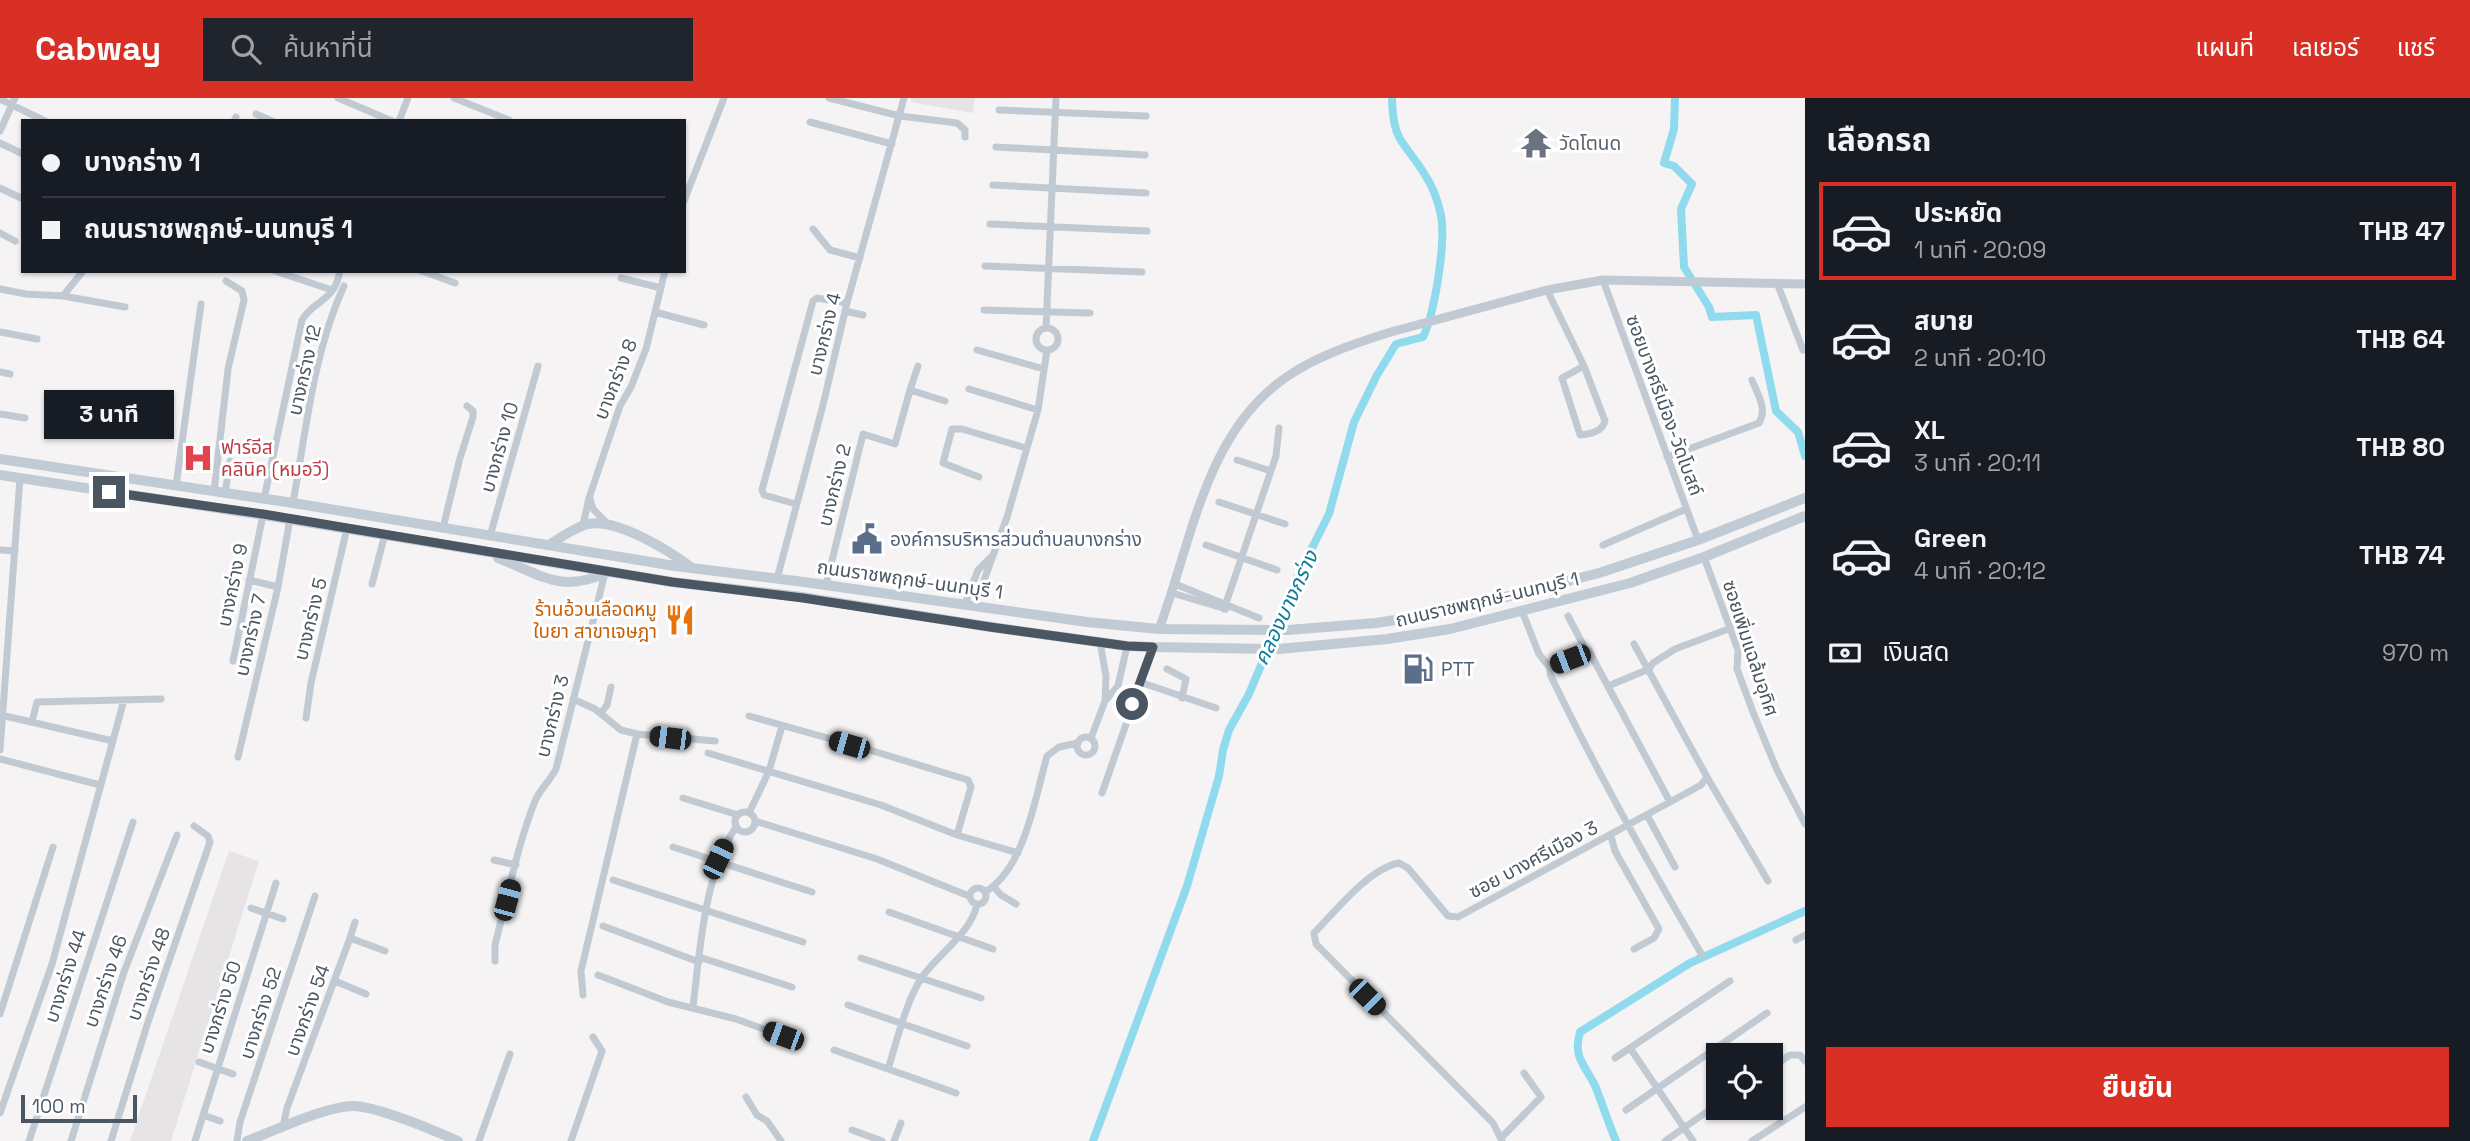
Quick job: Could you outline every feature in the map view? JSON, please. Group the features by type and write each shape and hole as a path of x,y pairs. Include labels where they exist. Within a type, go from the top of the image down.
{"main road":[{"name":"ถนนราชพฤกษ์-นนทบุรี 1","path":"0,459 293,503 692,568 1117,626 1160,629 1288,629 1376,623 1447,612 1599,573 1698,540 1804,499"},
{"name":"ถนนราชพฤกษ์-นนทบุรี 1","path":"0,475 263,514 607,573 803,598 1127,646 1153,647 1279,649 1387,639 1450,629 1607,590 1704,557 1805,516"},
{"path":"550,545 583,525 608,525 671,552 692,568"},
{"path":"477,550 554,581 568,583 607,573"},
{"path":"247,1141 330,1110 356,1106 404,1120 458,1141"}],"street":[{"path":"338,98 387,119"},
{"path":"400,119 408,98"},
{"path":"454,98 506,119"},
{"path":"686,196 724,98"},
{"path":"829,98 900,116 957,123 965,130 965,137"},
{"name":"บางกร่าง 4","path":"777,579 846,307 904,98"},
{"path":"1046,328 1056,98"},
{"path":"0,99 13,102 42,119"},
{"path":"0,131 13,102"},
{"path":"999,110 1146,116"},
{"path":"256,114 267,119"},
{"path":"810,122 892,144"},
{"path":"0,143 21,153"},
{"path":"996,147 1145,155"},
{"path":"993,185 1146,193"},
{"path":"0,188 21,198"},
{"path":"990,224 1147,231"},
{"path":"813,229 830,250 860,258"},
{"path":"0,233 15,241"},
{"path":"985,266 1142,272"},
{"path":"64,296 81,273"},
{"path":"281,273 332,290"},
{"path":"264,499 302,320 309,308 324,299 332,290 340,273"},
{"path":"428,273 455,283"},
{"name":"บางกร่าง 8","path":"583,525 589,498 620,406 640,366 665,273"},
{"path":"621,278 661,288"},
{"path":"214,492 228,369 244,300 238,287 226,281"},
{"path":"1160,629 1183,553 1213,470 1227,441 1271,388 1302,367 1363,341 1547,290 1603,281 1805,284"},
{"name":"ซอยบางศรีเมือง-วัดโบสถ์","path":"1603,281 1698,540"},
{"path":"1777,284 1802,350"},
{"name":"บางกร่าง 12","path":"293,503 314,384 328,327 344,286"},
{"path":"0,289 26,294 64,296 125,307"},
{"path":"1547,290 1584,366 1605,424 1595,432 1580,435 1562,379 1584,366"},
{"path":"796,504 764,495 762,490 813,301 817,298 863,315"},
{"path":"176,486 201,304"},
{"path":"984,310 1090,313"},
{"path":"655,312 704,325"},
{"path":"1046,328 1053,330 1058,339 1054,348 1047,350 1039,347 1036,339 1039,332 1046,328"},
{"path":"0,332 37,339"},
{"path":"977,350 1044,369"},
{"path":"970,605 978,570 995,553 1007,517 1038,410 1047,350"},
{"name":"บางกร่าง 10","path":"490,536 538,366"},
{"path":"918,366 910,390 945,401"},
{"path":"0,372 10,374"},
{"path":"1667,457 1759,423 1763,418 1763,408 1752,380"},
{"path":"969,389 1038,410"},
{"name":"บางกร่าง 2","path":"825,585 863,434 895,444 910,390"},
{"path":"443,528 473,417 473,411 467,407"},
{"path":"0,414 24,418"},
{"path":"1225,606 1276,456 1279,428"},
{"path":"979,477 943,463 952,429 962,429 1026,448"},
{"path":"1237,460 1271,471"},
{"path":"225,494 230,461"},
{"path":"0,750 4,637 11,596 20,478"},
{"path":"589,498 593,509 608,525"},
{"path":"1219,502 1285,524"},
{"path":"1603,545 1686,509"},
{"name":"บางกร่าง 9","path":"233,661 263,514"},
{"name":"บางกร่าง 7","path":"238,757 278,587 290,519"},
{"name":"บางกร่าง 5","path":"306,718 311,683 347,528"},
{"path":"372,584 385,534"},
{"path":"1206,545 1277,570"},
{"path":"0,550 15,551"},
{"name":"ซอยเพิ่มแฉล้มอุทิศ","path":"1704,557 1738,650 1737,669 1753,712 1777,770 1805,824"},
{"name":"บางกร่าง 3","path":"495,961 495,946 516,865 536,800 556,769 607,573"},
{"path":"589,579 598,587 600,594"},
{"path":"249,580 278,587"},
{"path":"1174,589 1259,618"},
{"path":"0,595 11,596"},
{"path":"1522,611 1539,654 1550,668 1550,674 1576,729 1627,827 1702,955"},
{"path":"1568,616 1670,802"},
{"path":"1608,686 1649,670 1653,663 1675,649 1731,628"},
{"path":"1091,738 1105,701 1105,665 1100,642"},
{"path":"1634,644 1768,881"},
{"path":"1105,701 1115,693 1118,686 1127,646"},
{"path":"1102,793 1153,647"},
{"path":"1550,668 1587,652"},
{"path":"1105,665 1122,664"},
{"path":"1167,669 1186,680 1182,698"},
{"path":"1140,682 1216,708"},
{"path":"601,713 607,705 611,687"},
{"path":"32,722 37,702 161,699"},
{"path":"573,699 601,713 621,730 637,734 715,741"},
{"path":"0,1113 52,964 124,700"},
{"path":"1,715 113,741"},
{"path":"749,716 968,780 971,787 957,835"},
{"path":"748,813 769,771 782,726"},
{"path":"583,995 583,960 637,734"},
{"path":"985,892 994,887 1018,853 1047,756 1059,747 1078,743 1084,737 1091,738"},
{"path":"1078,743 1078,749 1082,753 1089,754 1095,745 1091,738"},
{"path":"708,753 881,805 957,835 1018,853"},
{"path":"0,759 100,785"},
{"name":"ซอย บางศรีเมือง 3","path":"1501,1140 1493,1123 1315,944 1314,933 1356,890 1377,873 1394,864 1404,864 1448,916 1453,918 1647,816 1702,785 1707,776"},
{"path":"682,798 738,815 748,813"},
{"path":"748,813 755,821 877,859 969,896 977,905"},
{"path":"693,1007 707,910 717,863 736,827 738,815"},
{"path":"1647,816 1675,867"},
{"path":"736,827 748,832 755,821"},
{"name":"บางกร่าง 44","path":"29,1141 133,822"},
{"name":"บางกร่าง 48","path":"111,1141 148,1022 210,842 208,836 194,826"},
{"name":"บางกร่าง 46","path":"71,1141 124,972 177,835"},
{"path":"1611,836 1615,851 1659,929 1654,938 1634,948"},
{"path":"0,1014 53,847"},
{"path":"673,847 812,892"},
{"path":"494,860 516,865"},
{"path":"613,880 803,942"},
{"name":"บางกร่าง 50","path":"195,1141 276,883"},
{"path":"994,887 1016,904"},
{"path":"969,896 976,888 985,892"},
{"path":"888,1069 921,978 972,918 977,905 986,899 985,892"},
{"name":"บางกร่าง 52","path":"237,1141 240,1122 315,896"},
{"path":"251,908 283,919"},
{"path":"888,912 993,949"},
{"name":"บางกร่าง 54","path":"283,1127 287,1108 355,922"},
{"path":"603,926 792,987"},
{"path":"1796,940 1805,935"},
{"path":"350,938 385,951"},
{"path":"861,958 981,998"},
{"path":"598,975 668,1002 736,1019 783,1036"},
{"path":"335,981 366,994"},
{"path":"1615,1058 1730,981"},
{"path":"848,1004 967,1046"},
{"path":"1626,1110 1767,1013"},
{"path":"571,1141 602,1051 593,1037"},
{"path":"1630,1048 1693,1141"},
{"path":"834,1050 956,1093"},
{"path":"479,1141 510,1054"},
{"path":"1783,1060 1790,1055 1800,1055 1805,1061"},
{"path":"199,1062 233,1074"},
{"path":"1501,1140 1541,1097 1524,1073"},
{"path":"746,1097 757,1115 767,1121 781,1141"},
{"path":"1752,1141 1805,1107"},
{"path":"1665,1141 1706,1112"},
{"path":"203,1115 220,1121"},
{"path":"894,1141 901,1123"},
{"path":"852,1129 882,1141"}],"shaded area":[{"path":"911,98 975,98 973,113 911,102"},
{"path":"229,851 259,861 171,1141 130,1141"}],"waterway":[{"name":"คลองบางกร่าง","path":"1093,1141 1187,886 1219,776 1229,730 1249,694 1299,574 1329,514 1354,422 1396,344 1423,337 1427,326 1441,259 1441,215 1430,184 1397,133 1392,98"},
{"path":"1675,98 1674,129 1664,163 1674,166 1692,184 1681,209 1684,267 1709,307 1712,317 1756,315 1776,411 1798,432 1805,456"},
{"path":"1616,1141 1596,1088 1579,1056 1580,1032 1690,963 1805,911"}],"place":[{"name":"วัดโตนด","path":"1536,143"},
{"name":"ฟาร์อีส คลินิค (หมอวี)","path":"198,458"},
{"name":"องค์การบริหารส่วนตำบลบางกร่าง","path":"867,539"},
{"name":"ร้านอ้วนเลือดหมู ใบยา สาขาเจษฎา","path":"680,620"},
{"name":"PTT","path":"1418,669"}],"route":[{"path":"109,492 263,514 672,582 803,598 1127,646 1153,647 1132,704"}]}
